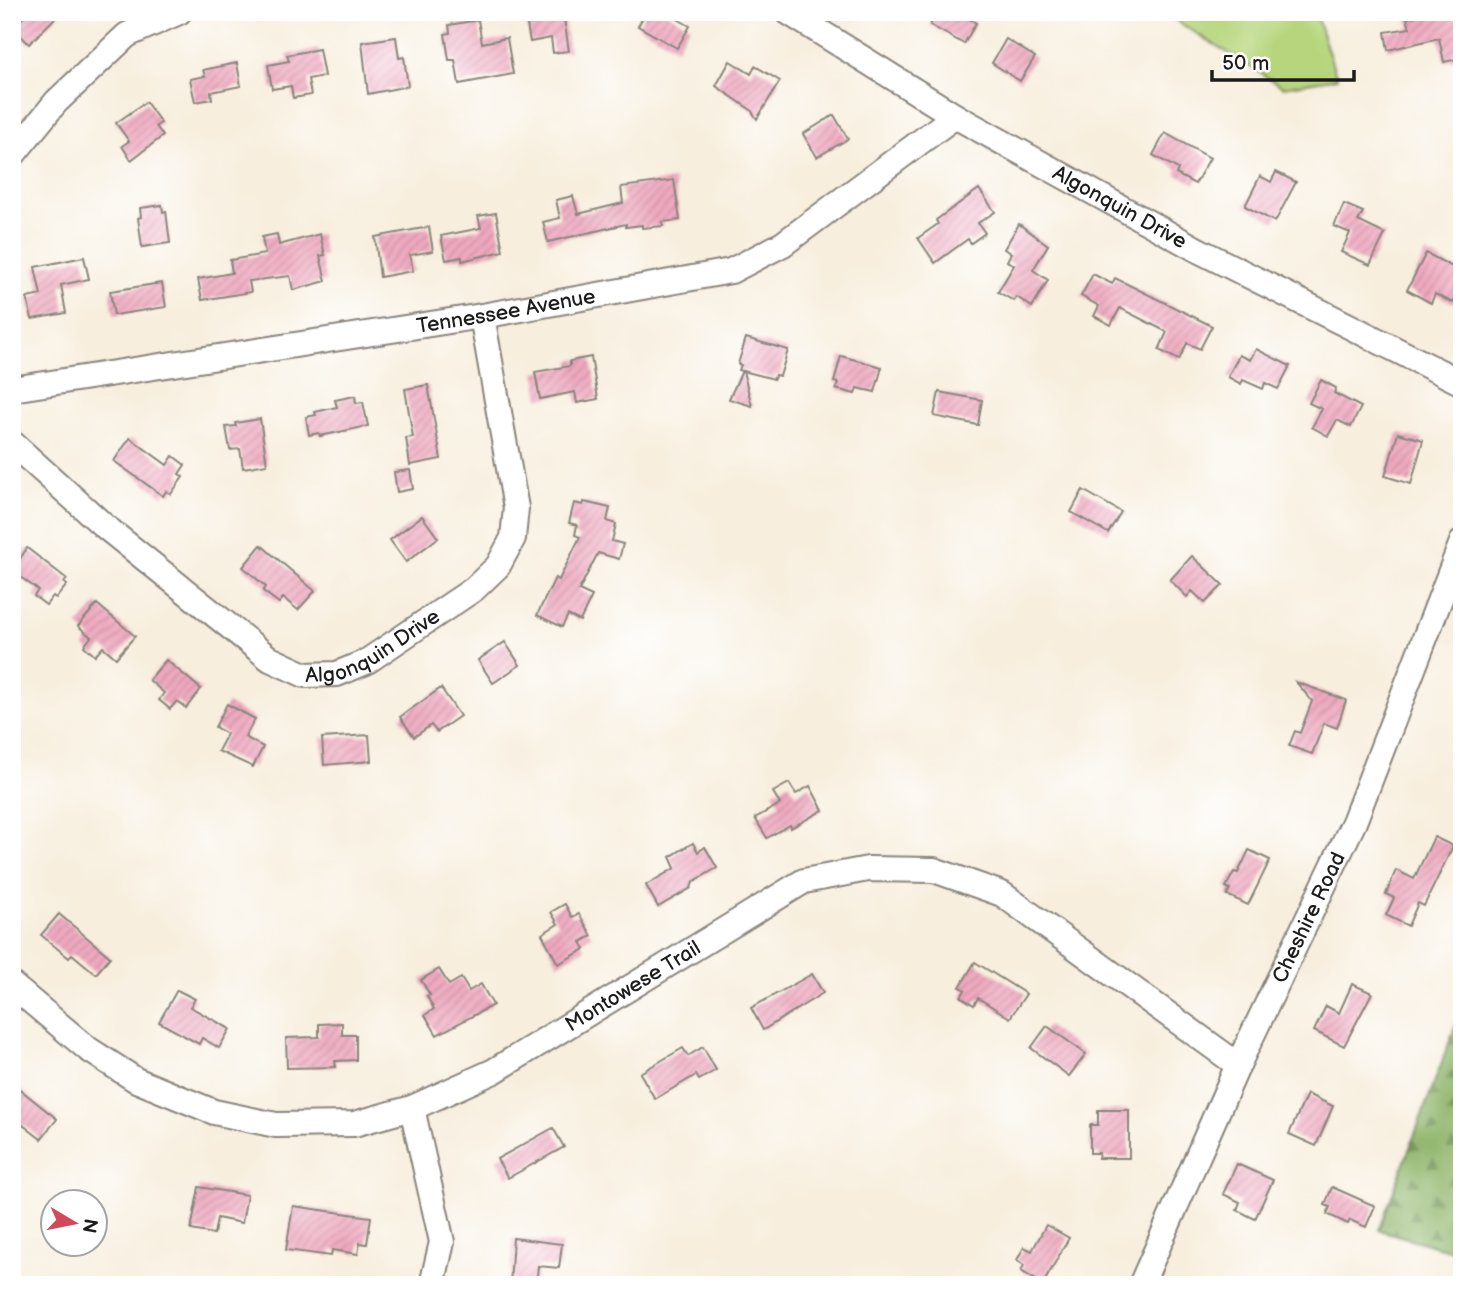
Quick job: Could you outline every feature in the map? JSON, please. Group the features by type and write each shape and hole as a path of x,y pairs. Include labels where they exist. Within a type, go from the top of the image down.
{"street":[{"path":"12,156 56,102 127,35 180,12"},
{"name":"Algonquin Drive","path":"788,12 955,116 1198,250 1462,383"},
{"name":"Tennessee Avenue","path":"12,389 482,316 731,271 783,244 955,116"},
{"name":"Algonquin Drive","path":"12,443 103,525 270,659 305,675 337,674 366,662 474,589 498,566 513,538 516,508 482,316"},
{"name":"Cheshire Road","path":"1141,1285 1238,1065 1354,822 1462,542"},
{"name":"Montowese Trail","path":"12,985 88,1049 136,1080 214,1112 276,1125 354,1125 412,1108 494,1071 804,881 868,869 934,870 1002,894 1238,1065"},
{"path":"412,1108 442,1242 432,1285"}],"green space":[{"path":"1162,12 1315,12 1337,78 1283,87"},
{"path":"1462,1008 1462,1254 1379,1230"}],"building":[{"path":"28,12 61,12 29,44 13,28"},
{"path":"563,12 569,51 553,53 551,38 530,42 525,14"},
{"path":"646,12 665,12 690,26 677,48 638,26"},
{"path":"938,12 958,12 976,23 964,44 930,25"},
{"path":"1432,12 1455,12 1458,21 1462,20 1462,58 1444,62 1439,38 1388,50 1385,32 1410,28 1407,18"},
{"path":"478,20 482,43 507,38 513,74 459,84 455,60 449,60 445,34 450,33 449,25"},
{"path":"396,37 399,58 404,57 408,86 368,94 362,42"},
{"path":"1006,39 1035,57 1020,81 992,63"},
{"path":"319,49 324,76 308,79 311,95 293,98 291,86 272,89 268,65 289,61 287,55"},
{"path":"730,61 751,74 755,66 780,81 757,119 751,110 716,86"},
{"path":"237,63 241,86 211,92 212,99 195,102 190,79 205,76 203,70"},
{"path":"146,102 161,123 156,126 163,136 131,160 122,146 129,141 116,123"},
{"path":"834,115 848,139 817,157 803,134"},
{"path":"1165,133 1210,158 1195,184 1176,174 1178,169 1153,155"},
{"path":"1276,172 1296,182 1275,222 1245,206 1260,176 1271,182"},
{"path":"674,180 680,220 662,222 663,226 642,228 642,225 626,227 626,224 548,242 543,222 560,218 556,200 573,196 578,214 623,203 621,187"},
{"path":"979,189 995,212 978,223 985,233 971,243 968,239 935,263 918,238 938,224 936,220"},
{"path":"1344,204 1363,212 1358,221 1385,234 1370,265 1341,252 1350,233 1334,226"},
{"path":"162,205 163,212 166,211 170,243 142,247 138,218 141,217 140,208"},
{"path":"496,213 503,251 462,261 462,257 446,260 441,236 481,228 478,216"},
{"path":"1019,224 1048,245 1033,270 1048,280 1032,307 1017,297 1014,301 998,292 1014,265 1007,261 1011,253 1004,249"},
{"path":"429,227 433,251 410,255 413,271 380,277 375,237"},
{"path":"277,234 279,245 320,234 325,255 320,256 326,281 293,290 290,276 249,281 251,292 202,300 198,279 232,273 230,260 265,254 262,237"},
{"path":"1426,253 1462,272 1462,286 1453,303 1435,294 1431,303 1407,290"},
{"path":"84,257 89,279 61,285 66,313 32,319 27,298 41,295 35,267"},
{"path":"1093,274 1112,284 1115,278 1212,326 1200,349 1187,343 1179,360 1159,350 1167,332 1120,308 1111,325 1094,316 1099,306 1081,296"},
{"path":"162,283 166,307 114,315 110,291"},
{"path":"746,338 788,350 780,376 775,375 774,379 743,371 752,406 729,399 742,371 739,370 741,365 738,364"},
{"path":"1256,349 1290,366 1278,389 1265,383 1263,389 1243,380 1241,384 1228,377 1239,355 1250,360"},
{"path":"841,356 882,367 875,392 857,388 855,394 836,389 838,383 834,382"},
{"path":"591,357 598,399 577,403 575,392 540,399 535,372 570,366 570,361"},
{"path":"1321,380 1336,388 1334,393 1361,407 1351,427 1337,420 1328,436 1312,427 1322,409 1309,403"},
{"path":"428,385 441,459 410,465 406,438 413,437 405,389"},
{"path":"939,392 982,400 978,425 934,416"},
{"path":"355,396 356,403 363,402 368,426 320,436 319,433 309,435 306,417 337,407 335,400"},
{"path":"260,419 267,464 243,468 240,449 230,450 226,427"},
{"path":"1398,433 1423,440 1411,484 1385,476"},
{"path":"130,438 167,465 173,456 185,465 179,474 183,477 171,494 166,491 163,496 114,461"},
{"path":"410,470 413,489 397,492 394,472"},
{"path":"1083,490 1121,512 1108,533 1071,512"},
{"path":"584,502 610,508 607,521 616,524 612,541 623,544 619,559 598,553 579,590 592,596 580,621 568,615 562,627 537,615 555,578 559,580 580,537 575,535 577,525 569,523 574,503 583,505"},
{"path":"422,516 438,538 406,562 390,540"},
{"path":"261,545 315,591 298,610 283,598 279,603 263,591 266,587 243,567"},
{"path":"27,548 67,579 64,583 67,585 46,605 34,596 38,590 12,571"},
{"path":"1192,556 1223,585 1205,603 1192,591 1187,597 1170,580"},
{"path":"97,604 135,636 116,658 103,647 95,656 84,646 91,637 78,626"},
{"path":"505,642 520,665 493,683 478,660"},
{"path":"166,660 201,689 186,708 177,701 170,709 159,700 164,693 149,680"},
{"path":"1296,682 1346,700 1337,728 1324,723 1312,754 1289,746 1295,731 1300,733 1312,701"},
{"path":"441,688 460,716 437,732 431,725 414,737 400,717"},
{"path":"227,704 255,719 245,737 263,747 253,767 218,751 227,734 215,727"},
{"path":"369,735 371,761 324,765 322,738"},
{"path":"789,783 796,794 810,786 823,810 767,838 755,818 780,804 773,792"},
{"path":"1434,837 1453,846 1424,906 1418,903 1408,926 1386,915 1394,898 1386,894 1396,870 1414,879"},
{"path":"693,843 698,852 705,847 717,868 693,882 691,888 658,907 646,885 675,868 670,857"},
{"path":"1249,850 1270,860 1248,905 1227,895 1230,889 1226,887 1234,872 1238,873"},
{"path":"565,904 572,917 579,914 592,936 581,942 585,949 558,964 542,934 558,924 551,912"},
{"path":"59,914 110,957 96,974 72,954 69,958 41,935"},
{"path":"975,962 1026,994 1010,1018 978,998 974,1005 961,997 965,990 960,987"},
{"path":"439,969 449,985 461,978 469,991 481,984 493,1005 437,1035 425,1015 434,1009 421,980"},
{"path":"812,974 823,993 763,1030 751,1008"},
{"path":"1352,984 1372,993 1344,1046 1314,1031 1326,1006 1339,1013"},
{"path":"177,990 195,999 190,1007 230,1029 219,1048 202,1038 199,1044 159,1022"},
{"path":"342,1023 342,1035 356,1035 356,1060 335,1061 336,1067 287,1068 286,1038 319,1037 319,1024"},
{"path":"1047,1026 1086,1054 1069,1076 1031,1048"},
{"path":"703,1047 716,1070 699,1080 696,1075 655,1099 640,1073 683,1048 688,1056"},
{"path":"12,1083 57,1119 41,1139 12,1120"},
{"path":"1307,1094 1333,1106 1316,1146 1289,1134"},
{"path":"1098,1110 1129,1110 1129,1158 1098,1158 1099,1153 1090,1153 1090,1125 1098,1125"},
{"path":"553,1128 564,1147 508,1178 497,1159"},
{"path":"1237,1164 1273,1180 1255,1219 1237,1210 1240,1202 1223,1194"},
{"path":"199,1187 247,1195 242,1223 217,1218 214,1234 191,1230"},
{"path":"1332,1187 1375,1206 1366,1227 1350,1220 1348,1224 1327,1214 1330,1207 1325,1205"},
{"path":"293,1206 371,1217 367,1244 360,1243 358,1254 332,1250 331,1256 286,1250"},
{"path":"1046,1225 1069,1238 1043,1284 1021,1271 1024,1265 1017,1260 1024,1247 1032,1251"},
{"path":"513,1238 562,1244 559,1268 538,1266 536,1285 510,1285"}]}
